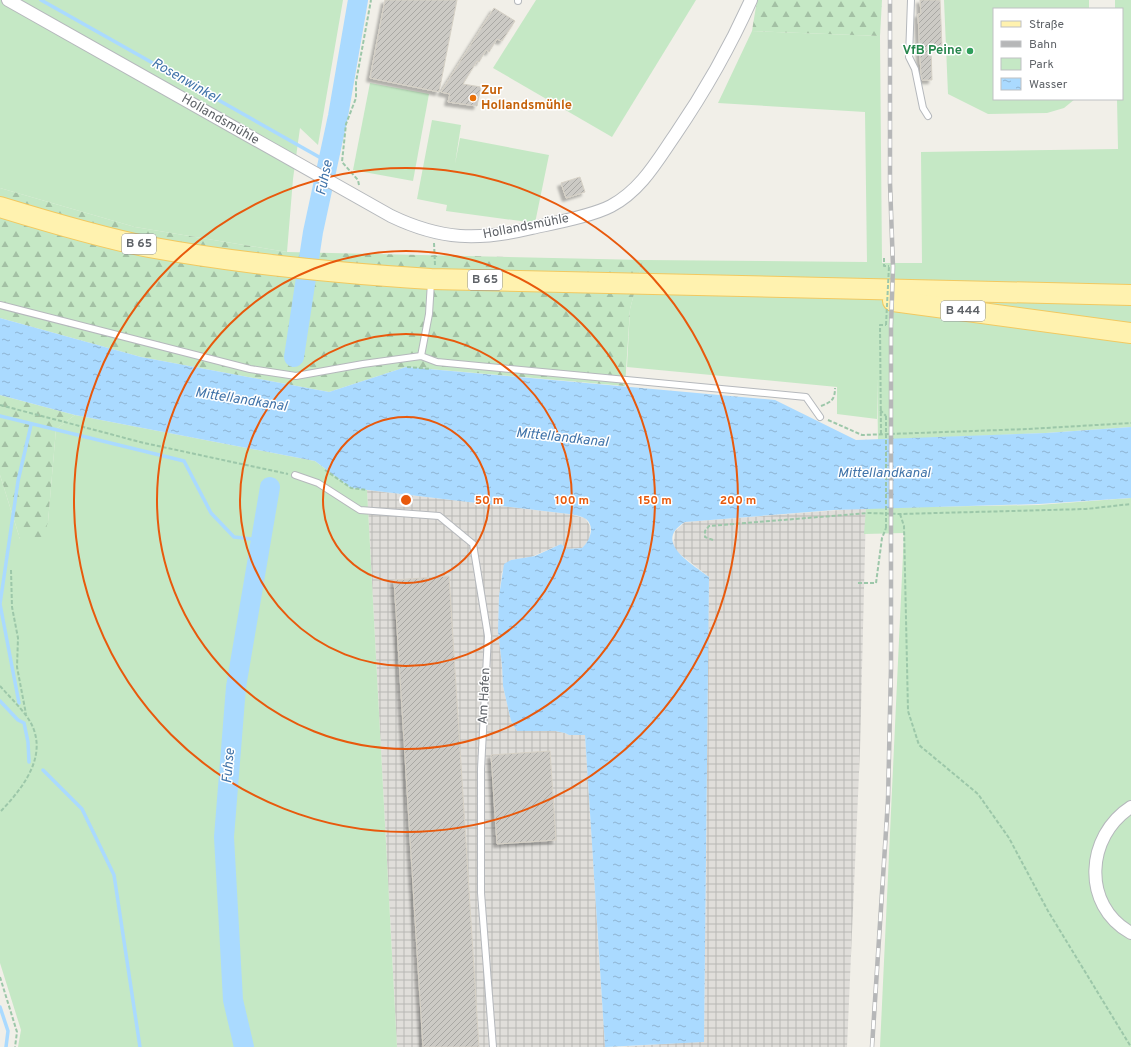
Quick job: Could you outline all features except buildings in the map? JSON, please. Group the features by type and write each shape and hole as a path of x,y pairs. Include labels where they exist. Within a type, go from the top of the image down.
{"main road":[{"name":"B 65","path":"0,208 73,229 148,246 336,273 431,279 1131,296"},
{"name":"B 444","path":"796,288 1131,333"}],"street":[{"name":"Hollandsmühle","path":"8,0 299,165 409,225 435,232 460,236 482,237 513,233 554,223 611,206 631,192 649,175 701,97 726,53 751,0"},
{"path":"1131,807 1118,817 1106,831 1098,849 1095,870 1098,890 1106,909 1120,925 1131,933"}],"lane":[{"path":"911,0 909,57 916,69 923,108 928,116"},
{"path":"421,356 429,314 431,279"},
{"path":"0,305 250,369 296,376 362,364 421,356 437,362 806,397 820,417"},
{"name":"Am Hafen","path":"295,475 318,483 360,510 439,516 473,544 488,636 481,769 481,893 493,1047"}],"path":[{"path":"358,180 342,162 343,141 346,124 356,98 356,82 371,0"},
{"path":"431,279 435,266 435,232"},
{"path":"880,434 880,325 886,325 888,266 884,266 884,258"},
{"path":"814,409 831,402 835,398 835,388"},
{"path":"0,404 144,443 295,475"},
{"path":"858,583 876,583 882,538 886,528 886,416 880,409"},
{"path":"820,417 862,435 1028,429 1131,423"},
{"path":"324,470 351,488 367,490"},
{"path":"713,540 705,537 705,531 709,526 868,513 900,514 1086,509 1131,504"},
{"path":"900,514 904,526 908,711 919,745 978,794 1009,838 1048,911 1131,1047"},
{"path":"11,570 12,607 18,638 17,666 26,715"},
{"path":"0,686 26,715 35,733 36,754 31,772 21,788 0,812"},
{"path":"0,978 17,1032 15,1047"}],"shaded area":[{"path":"367,490 569,514 585,518 590,526 590,540 582,548 567,549 561,544 531,557 511,560 502,572 499,596 498,631 503,686 511,721 517,731 555,731 569,735 585,735 605,1047 397,1047"},
{"path":"866,508 860,750 847,1047 620,1047 704,1041 709,577 676,551 673,546 675,531 685,522"}],"green space":[{"path":"0,0 343,0 318,145 300,128 293,179 287,252 135,227 0,188"},
{"path":"536,0 696,0 612,137 493,68"},
{"path":"757,0 882,0 880,36 752,31"},
{"name":"VfB Peine","path":"944,0 1089,0 1089,8 993,8 993,100 1074,100 1064,108 1047,113 988,114 948,94"},
{"path":"1115,0 1131,0 1131,427 1046,433 878,440 877,378 877,419 837,414 837,387 627,367 630,309 643,260 867,262 865,112 718,103 752,31 880,36 882,263 922,263 921,152 1118,149 1117,100 1123,100 1123,8 1115,8"},
{"path":"370,83 429,94 413,181 353,170"},
{"path":"432,120 461,125 455,164 460,138 549,155 535,223 446,211 447,205 417,199"},
{"path":"0,188 135,227 287,252 643,260 630,309 625,386 406,367 329,392 141,357 0,318"},
{"path":"0,395 75,415 56,429 48,522 41,544 20,539 0,475"},
{"path":"75,415 315,461 351,488 367,490 397,1047 18,1047 21,1030 0,963 0,475 20,539 48,522 56,429"},
{"path":"1131,498 1131,1047 880,1047 904,533 864,534 866,508 1038,505"}],"water":[{"name":"Mittellandkanal","path":"0,318 141,357 329,392 406,367 775,400 856,440 1046,433 1131,427 1131,498 1039,504 834,510 685,522 676,530 672,537 678,552 693,566 709,577 704,1042 605,1047 585,735 569,735 555,731 517,731 511,721 503,686 498,631 499,596 504,564 511,560 535,556 561,544 567,549 582,548 589,538 591,526 589,522 582,517 569,514 351,488 315,461 75,415 0,395"}],"waterway":[{"name":"Rosenwinkel","path":"41,0 328,162"},
{"name":"Fuhse","path":"294,357 313,232 338,116 358,0"},
{"path":"0,416 184,461 211,513 234,537 261,540"},
{"path":"19,703 0,604 18,481 31,425"},
{"name":"Fuhse","path":"244,1047 233,1000 224,837 236,687 270,487"},
{"path":"0,701 18,720 24,723 28,742 29,762"},
{"path":"43,770 82,809 114,875 140,1047"},
{"path":"0,1007 8,1031 6,1047"}],"railway":[{"path":"872,1047 888,800 891,668 891,326 893,267 890,183 890,0"}],"place":[{"name":"VfB Peine","path":"970,51"},
{"name":"Zur Hollandsmühle","path":"473,98"}]}
